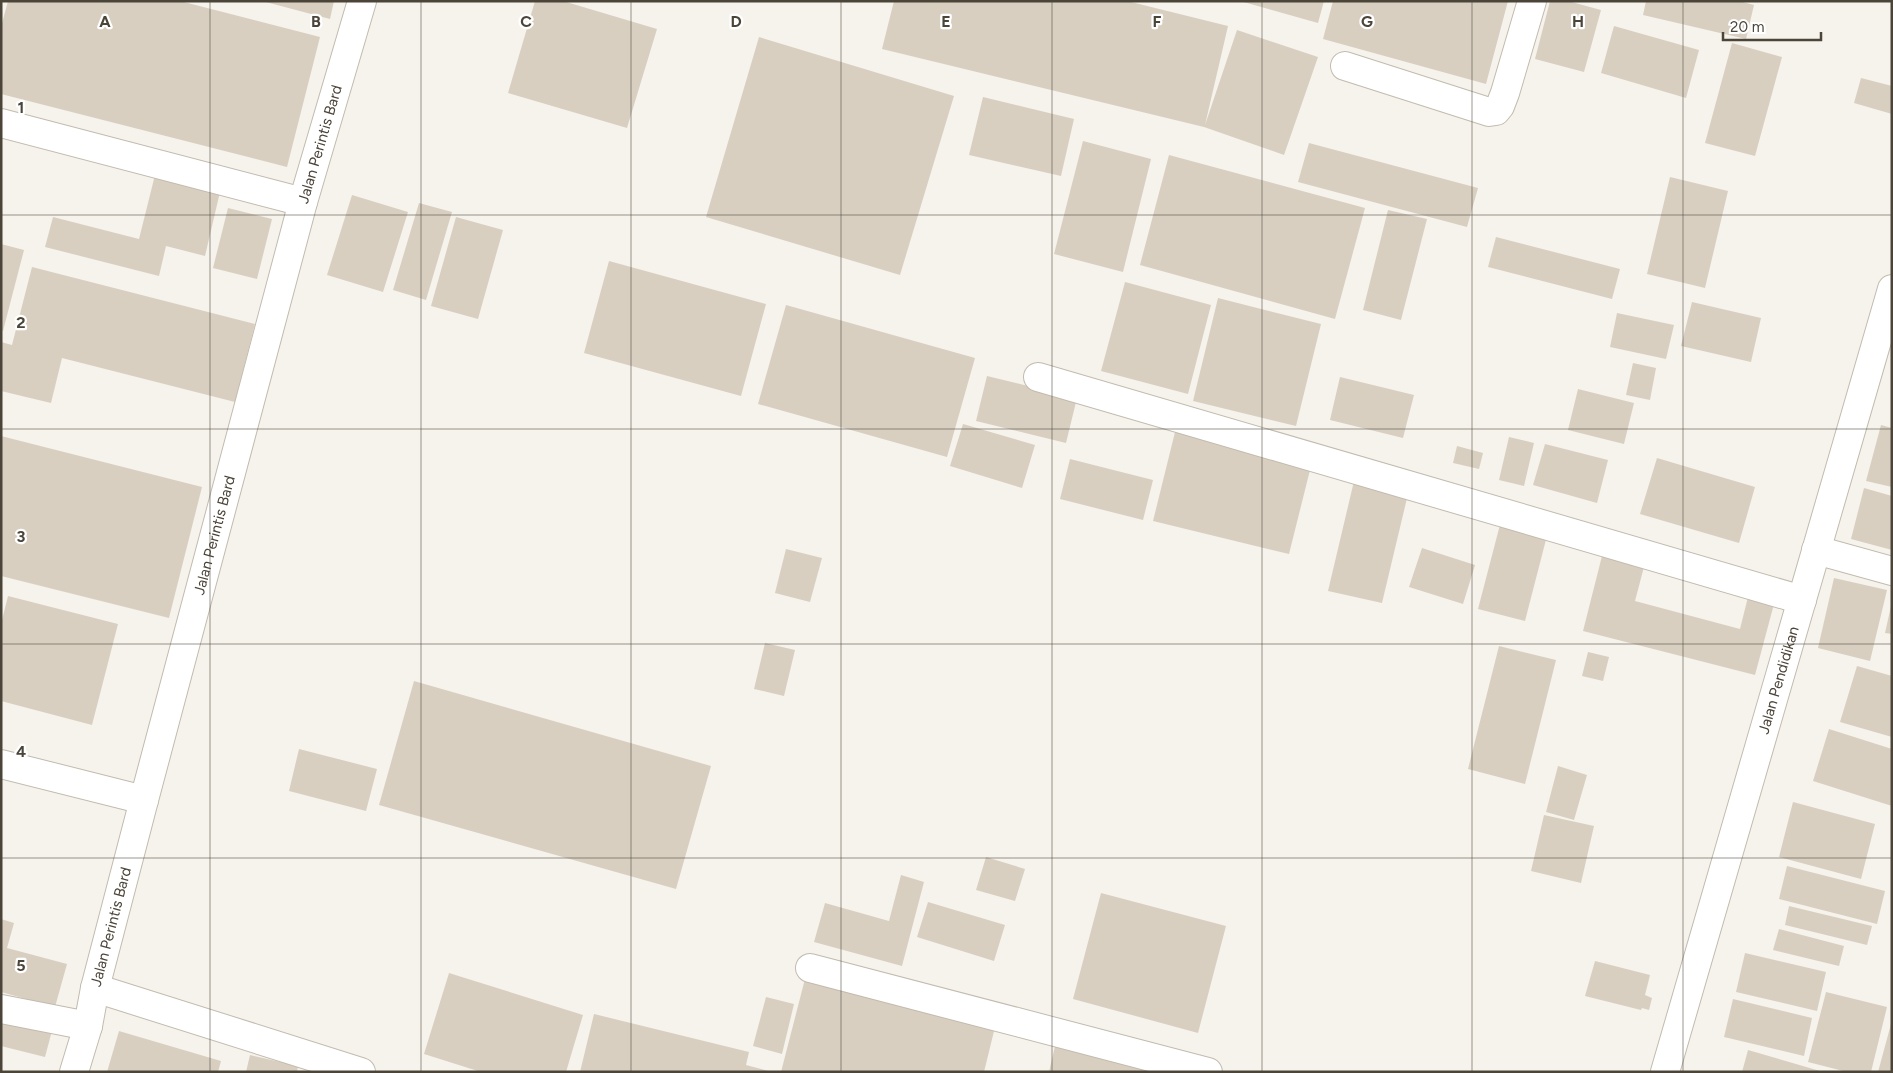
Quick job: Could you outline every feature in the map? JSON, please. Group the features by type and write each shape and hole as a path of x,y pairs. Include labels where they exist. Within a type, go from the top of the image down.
{"street":[{"name":"Jalan Perintis Bard","path":"74,1072 88,1026 95,988 144,800 303,202 362,1"},
{"path":"1345,66 1489,112 1496,111 1500,106 1532,1"},
{"path":"1,124 303,202"},
{"name":"Jalan Pendidikan","path":"1665,1072 1892,289"},
{"path":"1038,377 1802,600"},
{"path":"1816,550 1892,571"},
{"path":"1,764 144,800"},
{"path":"810,968 1208,1072"},
{"path":"95,988 361,1072"},
{"path":"1,1008 88,1026"}],"building":[{"path":"8,1 180,1 320,37 287,167 1,94 1,27"},
{"path":"262,1 334,1 330,19"},
{"path":"535,1 563,1 657,29 627,128 508,93"},
{"path":"894,1 1127,1 1228,26 1205,125 1237,30 1318,57 1284,155 1204,127 882,49"},
{"path":"1240,1 1324,1 1318,23"},
{"path":"1333,1 1508,1 1486,84 1323,39"},
{"path":"1550,1 1568,1 1601,10 1584,72 1535,59"},
{"path":"1646,1 1739,1 1754,5 1746,39 1643,15"},
{"path":"1614,26 1699,50 1686,98 1601,73"},
{"path":"759,37 954,96 900,275 706,217"},
{"path":"1732,43 1782,57 1755,156 1705,143"},
{"path":"1861,78 1892,86 1892,114 1854,103"},
{"path":"983,97 1074,119 1061,176 969,155"},
{"path":"1083,141 1151,159 1123,272 1054,254"},
{"path":"1309,143 1478,188 1467,227 1298,182"},
{"path":"1169,155 1365,208 1335,319 1140,265"},
{"path":"155,175 220,192 205,256 166,246 159,276 45,247 53,217 139,239"},
{"path":"1670,177 1728,191 1705,288 1647,274"},
{"path":"352,195 408,212 383,292 327,275"},
{"path":"419,203 452,212 426,300 393,290"},
{"path":"228,208 272,219 257,279 213,268"},
{"path":"1388,210 1427,219 1401,320 1363,310"},
{"path":"456,217 503,230 478,319 431,306"},
{"path":"1496,237 1620,269 1612,299 1488,267"},
{"path":"1,244 24,250 3,331 1,330"},
{"path":"609,261 766,304 741,396 584,353"},
{"path":"32,267 255,324 235,402 62,358 51,403 1,391 1,342 12,345"},
{"path":"1125,282 1211,305 1188,394 1101,371"},
{"path":"1218,298 1321,324 1296,426 1193,401"},
{"path":"1692,302 1761,318 1751,362 1681,346"},
{"path":"786,305 975,358 947,457 758,404"},
{"path":"1617,313 1674,325 1666,359 1610,347"},
{"path":"1633,363 1656,368 1650,400 1626,395"},
{"path":"987,376 1077,398 1066,443 976,421"},
{"path":"1340,377 1414,395 1403,438 1330,420"},
{"path":"1578,389 1634,403 1624,444 1568,430"},
{"path":"963,424 1035,445 1022,488 950,466"},
{"path":"1881,425 1892,428 1892,487 1866,481"},
{"path":"1176,428 1312,462 1289,554 1153,521"},
{"path":"1,436 202,487 169,618 1,576"},
{"path":"1509,437 1534,443 1524,486 1499,480"},
{"path":"1545,444 1608,460 1597,503 1533,485"},
{"path":"1457,446 1483,453 1479,469 1453,463"},
{"path":"1657,458 1755,487 1739,543 1640,514"},
{"path":"1070,459 1153,480 1143,520 1060,499"},
{"path":"1354,481 1408,494 1382,603 1328,591"},
{"path":"1864,488 1892,496 1892,550 1851,539"},
{"path":"1502,517 1549,528 1525,621 1478,609"},
{"path":"1422,548 1475,565 1463,604 1409,587"},
{"path":"786,549 822,558 810,602 775,593"},
{"path":"1603,552 1645,563 1635,601 1740,629 1748,597 1774,604 1755,675 1583,631"},
{"path":"1834,578 1887,590 1870,661 1818,648"},
{"path":"8,596 118,624 92,725 1,701 1,624"},
{"path":"1892,606 1892,634 1885,633"},
{"path":"765,643 795,650 784,696 754,689"},
{"path":"1499,646 1556,660 1525,784 1468,769"},
{"path":"1588,652 1609,657 1603,681 1582,676"},
{"path":"1857,666 1892,676 1892,737 1840,722"},
{"path":"414,681 711,766 676,889 379,805"},
{"path":"1829,729 1892,749 1892,806 1813,781"},
{"path":"299,749 377,769 366,811 289,791"},
{"path":"1558,766 1587,775 1574,820 1546,812"},
{"path":"1793,802 1875,824 1861,879 1779,857"},
{"path":"1544,815 1594,826 1581,883 1531,871"},
{"path":"986,857 1025,869 1015,901 976,890"},
{"path":"1787,866 1885,891 1877,924 1779,899"},
{"path":"901,875 924,882 902,966 814,942 825,903 889,921"},
{"path":"1101,893 1226,926 1198,1033 1073,999"},
{"path":"928,902 1005,925 994,961 917,937"},
{"path":"1789,906 1872,926 1867,945 1785,925"},
{"path":"1,919 14,923 7,948 67,964 55,1007 1,992"},
{"path":"1779,929 1844,946 1839,966 1773,950"},
{"path":"1745,953 1826,972 1817,1011 1736,992"},
{"path":"1595,961 1650,975 1645,995 1652,998 1649,1010 1642,1008 1641,1010 1585,996"},
{"path":"449,973 583,1015 566,1072 481,1072 424,1054"},
{"path":"806,975 996,1023 984,1072 781,1072"},
{"path":"1826,992 1887,1007 1871,1072 1847,1072 1808,1062"},
{"path":"766,997 794,1004 782,1054 753,1046"},
{"path":"1733,999 1812,1018 1804,1056 1724,1037"},
{"path":"1,1014 53,1027 45,1057 1,1046"},
{"path":"594,1014 749,1052 746,1065 772,1072 580,1072"},
{"path":"1891,1024 1892,1072 1878,1072"},
{"path":"119,1031 221,1061 218,1072 107,1072"},
{"path":"1055,1046 1155,1071 1155,1072 1049,1072"},
{"path":"1748,1050 1820,1071 1820,1072 1742,1072"},
{"path":"250,1055 298,1066 297,1072 246,1072"}]}
